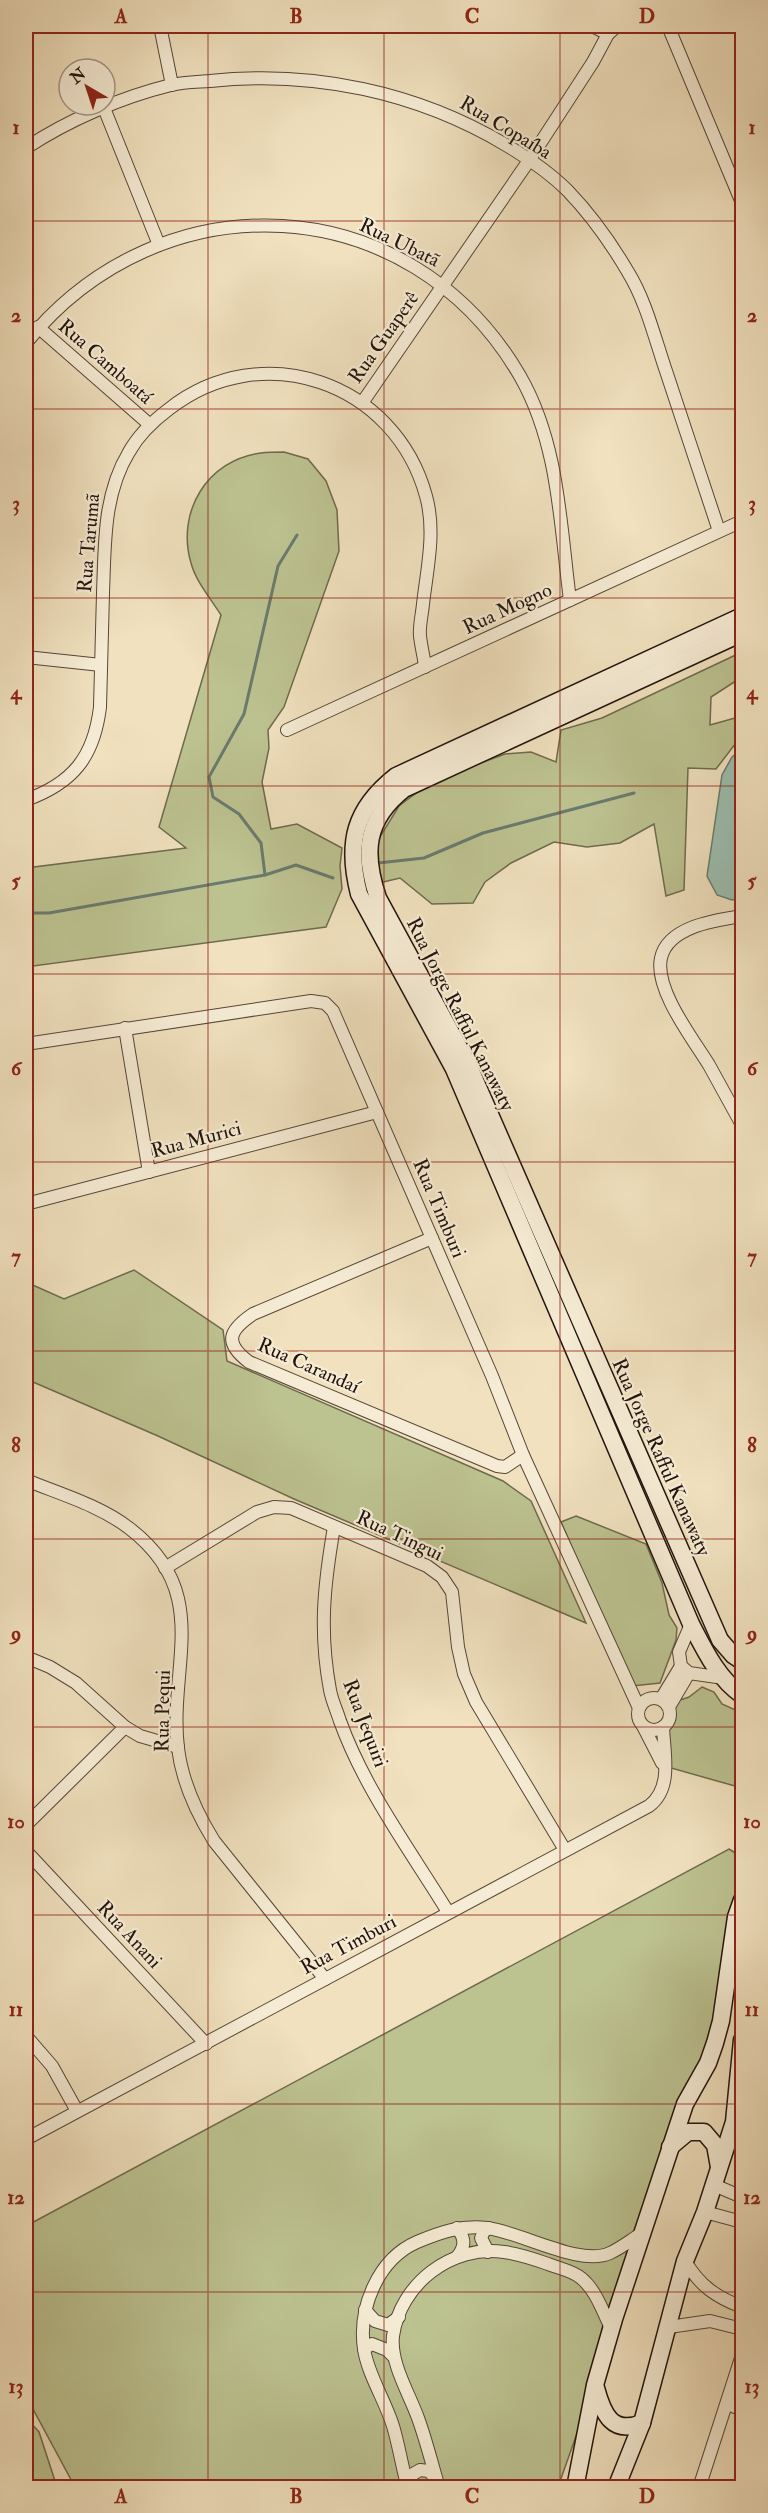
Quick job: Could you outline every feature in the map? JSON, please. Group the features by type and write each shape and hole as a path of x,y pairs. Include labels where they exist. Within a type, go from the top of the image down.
{"main road":[{"name":"Rua Jorge Rafful Kanawaty","path":"742,616 396,776 380,789 366,806 357,825 352,849 354,874 359,894 454,1069 691,1624 706,1653 724,1678 742,1695"},
{"name":"Rua Jorge Rafful Kanawaty","path":"742,633 404,789 378,816 371,832 369,856 371,878 378,898 466,1062 720,1640 733,1655 742,1661"},
{"path":"670,1577 688,1570"},
{"path":"575,2487 596,2385 611,2328 686,2104 708,2063 715,2043 721,2020 736,1917 742,1900"},
{"path":"616,2487 642,2423 685,2261 705,2212 734,2122 742,2040"},
{"path":"670,2148 682,2135 694,2130 704,2132 715,2145 720,2168"},
{"path":"596,2385 601,2404 615,2424 624,2427 642,2423"}],"street":[{"path":"160,26 172,85"},
{"path":"592,26 613,30"},
{"path":"668,26 742,203"},
{"name":"Rua Guaperê","path":"362,403 530,159 613,30"},
{"name":"Rua Copaíba","path":"117,104 172,85 237,78 296,78 363,88 424,105 473,125 530,159 567,190 600,228 630,274 651,327 719,531"},
{"name":"Rua Copaíba","path":"26,148 54,129 83,117"},
{"path":"108,117 159,245"},
{"name":"Rua Ubatã","path":"26,343 38,327 74,294 118,264 159,245 191,235 232,226 292,226 321,230 363,242 403,261 443,286 471,310 520,376 541,420 552,456 570,600"},
{"name":"Rua Camboatá","path":"38,327 149,424"},
{"name":"Rua Tarumã","path":"26,800 51,791 71,775 87,754 97,733 100,707 105,528 112,487 129,452 149,424 184,397 223,380 261,372 295,376 332,386 362,403 380,418 399,440 415,468 426,496 431,531 420,635 425,667"},
{"name":"Rua Mogno","path":"287,730 742,521"},
{"path":"26,657 101,665"},
{"path":"742,916 708,922 679,935 667,946 661,957 661,973 668,993 742,1125"},
{"name":"Rua Timburi","path":"26,1044 310,1001 325,1003 333,1011 341,1024 492,1376 523,1455 639,1708"},
{"path":"125,1028 149,1172"},
{"name":"Rua Murici","path":"26,1204 377,1112"},
{"name":"Rua Carandaí","path":"432,1238 253,1314 232,1332 232,1344 239,1355 249,1362 497,1467 505,1467 523,1455"},
{"name":"Rua Pequi","path":"26,1480 98,1510 129,1528 148,1545 165,1568 176,1593 183,1618 178,1747 188,1790 199,1817 214,1841 325,1979"},
{"name":"Rua Tingui","path":"165,1568 256,1512 274,1507 291,1508 427,1566 442,1576 452,1592 458,1647 464,1674 476,1702 565,1850"},
{"name":"Rua Jequiri","path":"334,1527 324,1585 323,1640 330,1693 348,1743 369,1784 448,1912"},
{"path":"643,1726 653,1730 663,1727 669,1718 665,1703 685,1670 679,1652 691,1624"},
{"path":"26,1658 50,1667 76,1683 125,1727 140,1736 178,1747"},
{"path":"685,1670 724,1678"},
{"path":"664,1766 638,1718 639,1708 646,1700 651,1698 665,1703"},
{"path":"26,1825 125,1727"},
{"name":"Rua Timburi","path":"26,2139 657,1800 664,1789 666,1779 663,1727"},
{"name":"Rua Anani","path":"26,1851 206,2044"},
{"path":"26,2036 52,2066 77,2111"},
{"path":"714,2185 742,2197"},
{"path":"705,2212 742,2222"},
{"path":"457,2228 464,2245 457,2257"},
{"path":"408,2486 393,2425 364,2349 366,2310 373,2287 384,2266 406,2247 447,2229 489,2228 582,2257 608,2254 641,2234"},
{"path":"488,2252 481,2238 484,2231 489,2228"},
{"path":"437,2483 419,2419 393,2356 393,2336 411,2290 448,2260 465,2254 503,2251 579,2276 590,2287 611,2328"},
{"path":"685,2261 700,2283 709,2291 742,2307"},
{"path":"366,2310 381,2325 387,2325 399,2317"},
{"path":"669,2327 710,2321 742,2330"},
{"path":"364,2349 372,2344 381,2346 393,2356"},
{"path":"699,2487 728,2404 741,2358"},
{"path":"728,2404 742,2410"},
{"path":"408,2486 413,2474 420,2469 429,2471 437,2483"}],"green space":[{"path":"284,452 308,459 326,481 337,510 339,551 284,707 268,730 269,748 262,782 271,829 297,824 342,848 340,866 342,889 326,927 26,967 26,868 186,848 159,827 221,615 200,584 191,563 187,544 192,508 200,491 211,477 225,466 261,453"},
{"path":"742,652 742,677 711,697 710,725 742,716 739,739 716,769 688,768 684,890 666,896 654,824 620,843 587,847 554,842 511,863 485,882 473,903 432,904 400,878 379,883 378,840 399,806 432,781 505,754 531,752 556,762 561,730 602,718"},
{"path":"134,1270 223,1330 227,1361 503,1481 531,1501 586,1623 294,1499 158,1436 26,1379 26,1282 64,1299"},
{"path":"576,1516 646,1544 662,1583 669,1615 677,1628 676,1640 660,1683 632,1686 561,1522"},
{"path":"702,1687 714,1692 722,1704 742,1713 742,1788 664,1766 666,1731 677,1701 689,1697"},
{"path":"729,1849 742,1857 742,1923 708,2063 558,2487 75,2487 26,2396 26,2226"},
{"path":"26,2418 39,2432 57,2487 26,2487"}],"shaded area":[{"path":"742,749 742,898 732,900 717,895 707,876 722,775 732,757"}],"waterway":[{"path":"265,875 261,843 239,814 213,797 209,777 244,714 278,566 297,535"},
{"path":"378,863 424,858 483,833 634,793"},
{"path":"26,913 49,913 265,875 296,865 333,878"}]}
